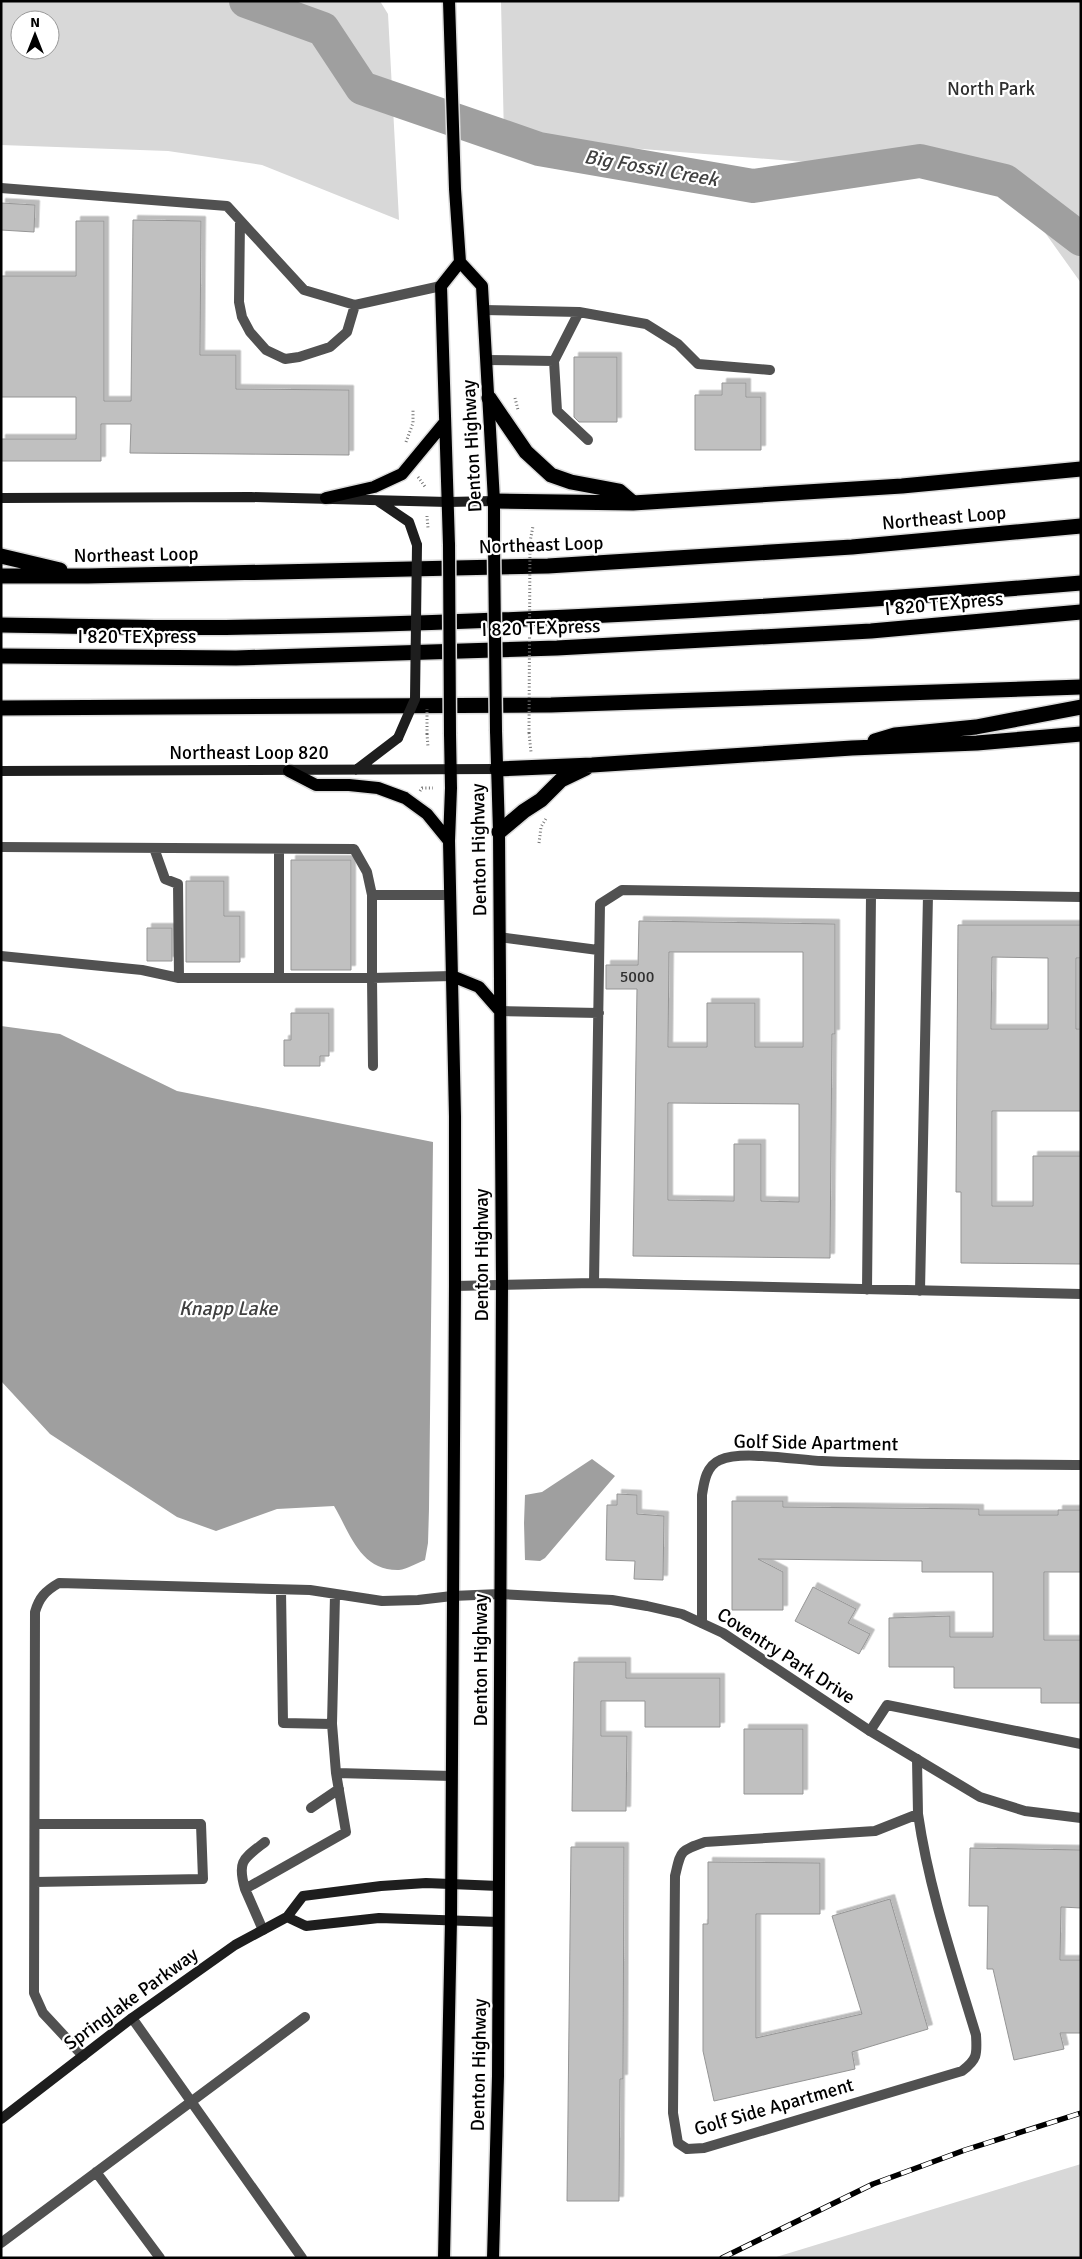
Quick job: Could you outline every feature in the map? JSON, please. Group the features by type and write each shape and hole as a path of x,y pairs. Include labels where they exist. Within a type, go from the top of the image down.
{"highway":[{"path":"489,398 526,452 551,475 571,482 619,491 633,503"},
{"path":"494,501 633,503 902,486 1081,469"},
{"name":"Northeast Loop","path":"1,576 88,576 548,566 852,547 1081,526"},
{"path":"1,556 88,576"},
{"name":"I 820 TEXpress","path":"1,626 249,628 556,619 860,602 1081,583"},
{"name":"I 820 TEXpress","path":"1,656 236,658 557,648 871,631 1081,612"},
{"path":"1,708 551,705 1081,686"},
{"path":"852,748 895,736 976,727 1081,707"},
{"path":"497,769 592,765 852,748 977,743 1081,734"},
{"path":"499,832 524,811 542,800 561,780 592,765"}],"main road":[{"path":"441,286 460,262 449,8"},
{"name":"Denton Highway","path":"460,262 482,286 494,501 499,832 502,1284 500,1922 493,2258"},
{"name":"Denton Highway","path":"441,286 449,544 451,770 449,841 455,1116 451,1920 444,2258"},
{"path":"326,498 374,487 402,474 445,422"},
{"path":"1,498 326,498 448,502 494,501"},
{"path":"356,770 398,738 415,699 417,545 408,522 377,500"},
{"name":"Northeast Loop 820","path":"1,771 497,769"},
{"path":"289,770 316,785 349,785 378,788 405,798 427,814 449,841"},
{"path":"452,976 479,987 500,1011"},
{"name":"Springlake Parkway","path":"1,2119 132,2018 236,1944 287,1917 303,1896 380,1886 426,1884 500,1886"},
{"path":"287,1917 306,1926 380,1918 500,1922"}],"street":[{"path":"1,188 227,206 304,290 355,305 441,286"},
{"path":"240,221 239,302 242,317 250,332 266,350 285,359 299,357 330,347 347,332 355,305"},
{"path":"483,310 579,312 646,324 678,344 698,364 770,370"},
{"path":"579,312 554,361 557,410 588,440"},
{"path":"486,360 554,361"},
{"path":"1,847 354,850 367,872 372,895 373,1066"},
{"path":"154,848 165,880 178,884 179,978"},
{"path":"279,849 279,978"},
{"path":"594,1283 600,904 622,890 1081,897"},
{"path":"372,895 450,894"},
{"path":"867,1290 871,895"},
{"path":"920,1291 928,895"},
{"path":"499,937 598,950"},
{"path":"1,956 142,970 179,978 452,976"},
{"path":"500,1011 599,1012"},
{"path":"455,1286 594,1283 1081,1294"},
{"name":"Golf Side Apartment","path":"702,1623 702,1495 705,1476 713,1464 721,1459 738,1456 823,1461 1081,1465"},
{"name":"Coventry Park Drive","path":"83,2056 43,2013 34,1993 35,1612 38,1601 47,1590 59,1583 310,1590 382,1601 500,1594 621,1602 682,1614 722,1633 870,1731 980,1797 1025,1810 1081,1818"},
{"path":"281,1590 283,1722 332,1724"},
{"path":"245,1889 346,1832 336,1773 332,1724 335,1595"},
{"path":"870,1731 887,1705 1081,1744"},
{"name":"Golf Side Apartment","path":"916,1759 918,1814 926,1865 976,2035 977,2052 974,2062 962,2071 704,2148 687,2149 678,2143 673,2103 675,1876 681,1853 687,1848 705,1842 875,1831 918,1814"},
{"path":"336,1773 452,1776"},
{"path":"311,1808 339,1789"},
{"path":"35,1824 201,1824 203,1879 35,1882"},
{"path":"263,1930 245,1889 240,1871 244,1859 265,1842"},
{"path":"1,2242 305,2017"},
{"path":"132,2018 302,2258"},
{"path":"96,2172 160,2258"}],"path":[{"path":"405,444 412,423 413,409"},
{"path":"415,472 426,486 426,492"},
{"path":"532,757 528,733 530,542 533,526"},
{"path":"427,734 428,747"},
{"path":"419,791 422,788 433,788"}],"green space":[{"path":"1,1 380,1 388,14 399,220 262,165 168,151 1,145"},
{"name":"North Park","path":"501,1 1081,1 1081,283 1006,178 504,138"},
{"path":"1081,2164 1081,2258 773,2258"}],"water":[{"name":"Knapp Lake","path":"1,1026 60,1034 177,1091 433,1142 429,1509 428,1543 425,1560 399,1570 386,1569 375,1564 358,1548 334,1506 277,1509 216,1531 177,1517 50,1434 1,1381"},
{"path":"592,1459 615,1476 545,1558 540,1561 525,1560 525,1495 542,1492"}],"building":[{"path":"1,203 35,205 34,232 1,230"},
{"path":"133,220 201,221 200,355 236,355 236,389 349,390 349,455 130,453 131,424 101,424 101,461 1,461 1,439 76,439 76,397 1,397 1,276 76,276 76,221 104,221 104,401 131,401"},
{"path":"574,357 617,357 617,422 579,422 574,417"},
{"path":"722,383 746,383 746,397 761,397 761,450 695,450 695,395 722,395"},
{"path":"291,860 351,860 351,970 291,970"},
{"path":"186,881 224,881 224,916 240,916 240,962 186,962"},
{"path":"639,921 835,924 835,1034 832,1034 830,1258 633,1256 637,989 606,989 606,965 638,965","holes":["669,952 803,952 803,1047 755,1047 755,1003 707,1003 707,1047 668,1047","668,1103 799,1104 799,1202 761,1201 761,1144 734,1144 734,1201 668,1200"]},
{"path":"958,925 1081,925 1081,958 1076,958 1076,1029 1081,1029 1081,1111 992,1111 992,1206 1033,1206 1033,1156 1081,1156 1081,1264 961,1263 961,1192 956,1192","holes":["992,957 1048,958 1048,1029 991,1029"]},
{"path":"147,928 172,928 172,961 147,961"},
{"path":"291,1013 329,1013 329,1056 320,1056 320,1066 284,1066 284,1040 291,1040"},
{"path":"617,1494 637,1495 637,1514 664,1516 663,1580 634,1579 635,1561 606,1560 607,1505 617,1505"},
{"path":"732,1501 783,1501 783,1507 979,1509 979,1515 1058,1515 1058,1510 1081,1510 1081,1572 1044,1572 1044,1640 1081,1640 1081,1703 1041,1703 1041,1688 954,1688 954,1667 889,1667 889,1618 950,1616 950,1637 993,1637 993,1572 922,1572 922,1561 758,1559 783,1572 783,1610 732,1610"},
{"path":"813,1587 856,1609 848,1623 870,1634 859,1654 795,1621"},
{"path":"574,1662 626,1662 626,1678 720,1678 720,1727 645,1727 645,1701 601,1701 601,1736 627,1736 626,1811 572,1811"},
{"path":"744,1729 803,1729 803,1794 744,1794"},
{"path":"571,1847 624,1847 623,2079 620,2079 619,2201 567,2201"},
{"path":"970,1848 1081,1850 1081,1908 1061,1907 1060,1960 1081,1960 1081,2033 1060,2033 1064,2049 1014,2060 993,1969 987,1969 988,1906 969,1906"},
{"path":"708,1862 820,1863 820,1914 756,1914 756,2038 862,2014 832,1916 890,1899 928,2029 852,2052 855,2069 714,2101 703,2051 703,1924 708,1924"}],"waterway":[{"name":"Big Fossil Creek","path":"246,1 323,29 362,88 539,149 753,186 920,161 1005,181 1081,239"}],"railway":[{"path":"722,2258 873,2184 965,2150 1081,2113"}]}
